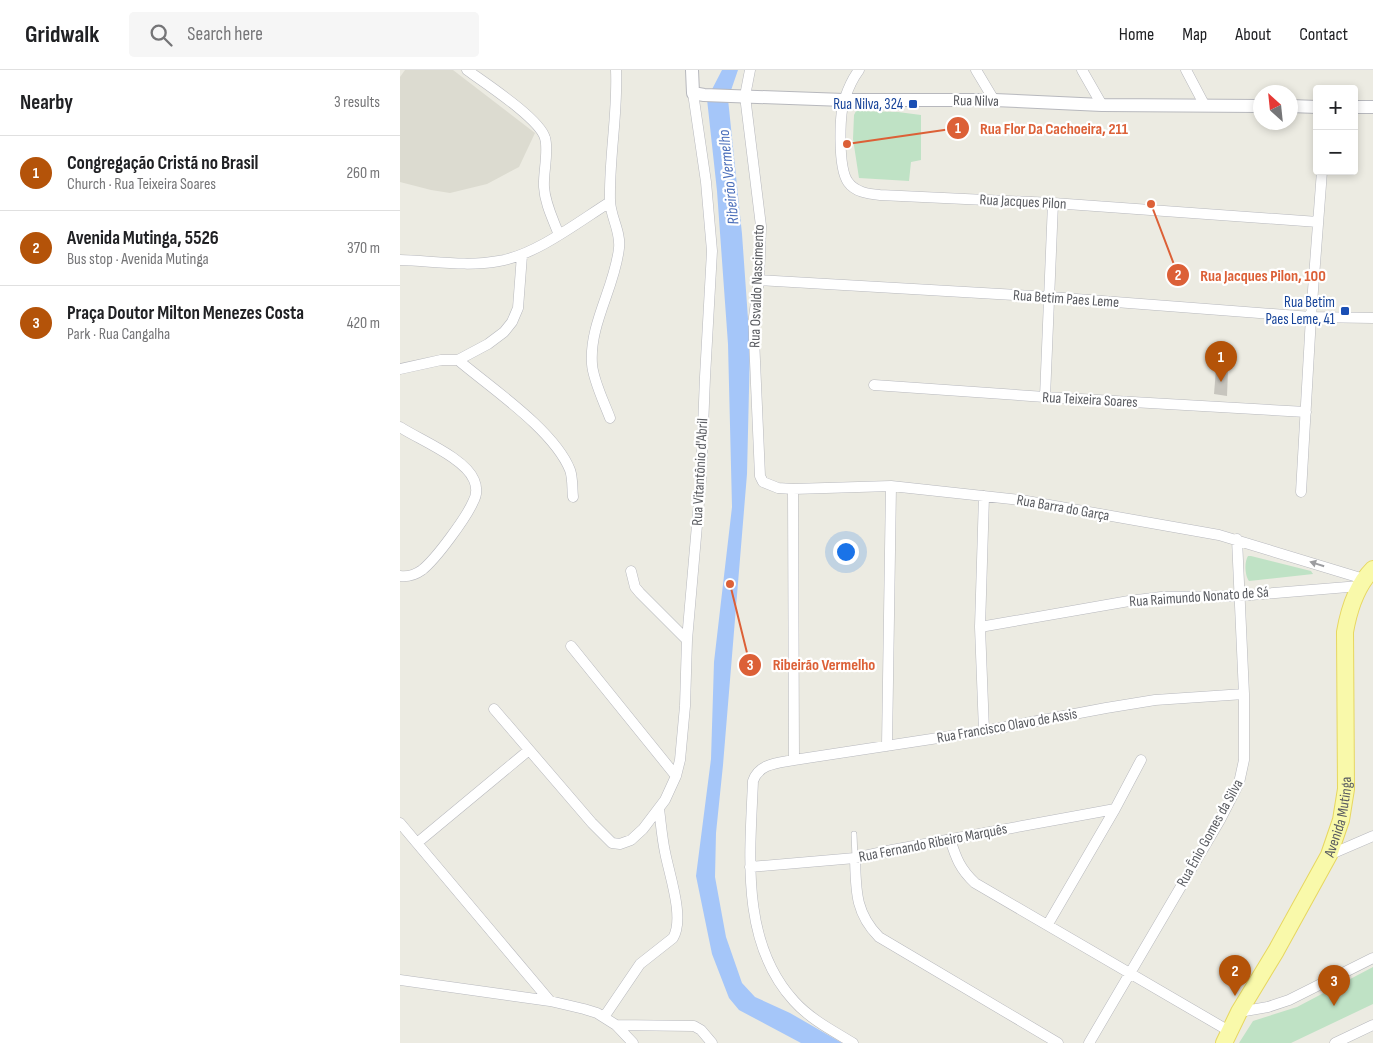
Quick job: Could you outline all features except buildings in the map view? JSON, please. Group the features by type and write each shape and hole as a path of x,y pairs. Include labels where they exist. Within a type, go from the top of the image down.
{"main road":[{"name":"Avenida Mutinga","path":"1226,1037 1329,854 1341,820 1346,789 1345,632 1348,612 1366,578"}],"street":[{"path":"468,70 526,114 542,131 546,146 544,188 547,204 559,235"},
{"path":"610,418 592,364 594,338 619,248 618,228 610,202 616,70"},
{"name":"Rua Vitantônio d'Abril","path":"529,750 592,823 612,843 620,844 631,840 643,829 658,809 676,776 680,760 685,706 687,640 701,479 712,251 698,94 692,70"},
{"path":"740,96 750,70"},
{"name":"Rua Jacques Pilon","path":"859,70 844,100 841,142 841,164 844,175 849,184 857,190 880,196 1053,203 1318,222"},
{"path":"976,70 994,100"},
{"path":"1082,70 1102,105"},
{"path":"1186,70 1204,104"},
{"name":"Rua Nilva","path":"698,94 844,100 994,100 1102,105 1204,104 1253,106"},
{"name":"Rua Osvaldo Nascimento","path":"740,96 761,226 759,280 754,317 760,476"},
{"path":"1298,106 1313,107"},
{"path":"1358,107 1373,107"},
{"path":"1301,492 1322,175"},
{"path":"400,260 486,263 522,255 559,235 610,202"},
{"path":"1045,397 1053,203"},
{"path":"400,369 441,360 458,360 488,344 504,332 512,322 518,308 522,255"},
{"name":"Rua Betim Paes Leme","path":"759,280 1050,297 1311,317 1373,318"},
{"path":"458,360 538,427 553,443 570,470 573,497"},
{"name":"Rua Teixeira Soares","path":"874,385 1306,412"},
{"path":"400,427 462,463 472,474 476,486 474,502 431,561 415,574 400,576"},
{"name":"Rua Barra do Garça","path":"760,476 763,482 768,485 793,490 891,486 1021,500 1237,539 1366,578"},
{"path":"887,746 891,486"},
{"path":"793,490 794,760"},
{"path":"984,496 980,627 984,731"},
{"name":"Rua Ênio Gomes da Silva","path":"1089,1043 1220,820 1239,783 1244,760 1244,694 1238,596 1237,539"},
{"path":"631,571 635,587 687,640"},
{"name":"Rua Raimundo Nonato de Sá","path":"980,627 1137,600 1161,597 1238,596 1366,578"},
{"path":"571,646 676,776"},
{"name":"Rua Francisco Olavo de Assis","path":"750,867 753,781 761,769 772,764 984,731 1155,700 1244,694"},
{"path":"417,843 529,750 494,709"},
{"path":"1048,924 1115,809 1141,760"},
{"path":"604,1017 640,964 673,938 676,933 677,908 658,809"},
{"name":"Rua Fernando Ribeiro Marquês","path":"750,867 854,858 1115,809"},
{"path":"400,824 550,1001"},
{"path":"1329,854 1373,836"},
{"path":"950,839 964,872 975,883 1129,973 1226,1037"},
{"path":"854,858 858,904 865,920 879,937 1058,1043"},
{"path":"750,867 758,933 774,975 804,1011 854,1043"},
{"path":"1239,1012 1268,1007 1289,1000 1373,958"},
{"path":"401,978 584,1008 616,1024 633,1043"},
{"path":"616,1024 694,1026 701,1030 712,1043"},
{"path":"1335,1043 1373,1025"}],"lane":[{"path":"854,834 854,858"}],"shaded area":[{"path":"405,70 453,70 535,133 519,167 487,184 450,193 400,182 400,77"}],"green space":[{"path":"856,111 898,112 921,115 921,160 911,162 909,181 859,178 853,139 854,115"},
{"path":"1248,556 1311,571 1313,574 1249,581 1246,569"},
{"path":"1373,967 1373,1004 1291,1043 1239,1043 1253,1021 1297,1007"}],"water":[{"name":"Ribeirão Vermelho","path":"722,70 738,70 728,99 742,234 750,347 747,474 716,833 715,877 726,937 742,983 755,997 790,1013 842,1043 801,1043 739,1010 729,998 712,954 696,876 711,759 714,662 732,507 728,344 717,191 707,99"}],"place":[{"name":"Rua Nilva, 324","path":"913,104"},
{"name":"Rua Flor Da Cachoeira, 211","path":"847,144"},
{"name":"Rua Jacques Pilon, 100","path":"1151,204"},
{"name":"Rua Betim Paes Leme, 41","path":"1345,311"},
{"name":"Congregação Cristã no Brasil","path":"1221,382"},
{"name":"Ribeirão Vermelho","path":"730,584"},
{"name":"Avenida Mutinga, 5526","path":"1235,996"},
{"name":"Praça Doutor Milton Menezes Costa","path":"1334,1006"}]}
